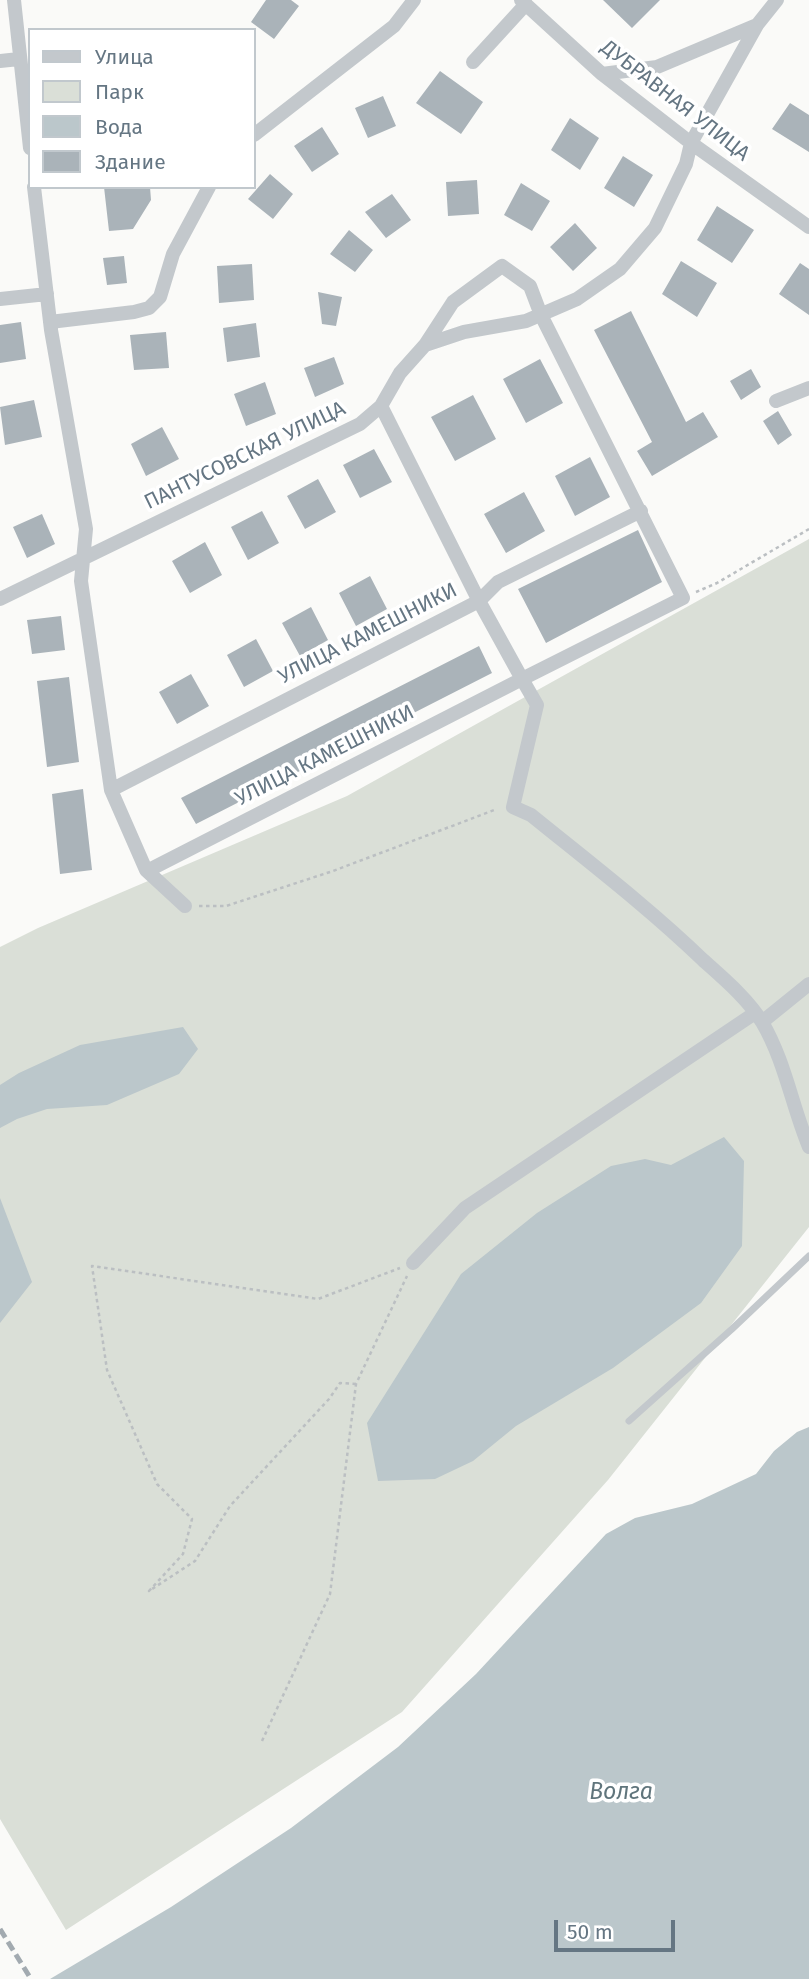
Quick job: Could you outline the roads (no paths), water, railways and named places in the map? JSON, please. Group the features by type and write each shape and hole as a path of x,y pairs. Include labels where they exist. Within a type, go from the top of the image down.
{"street":[{"path":"14,0 28,132"},
{"path":"256,133 394,26 414,0"},
{"name":"ПАНТУСОВСКАЯ УЛИЦА","path":"0,599 360,424 381,406 400,373 425,345 464,332 526,321 577,299 620,269 655,228 686,164 691,143 757,25 777,0"},
{"path":"473,62 524,2"},
{"name":"ДУБРАВНАЯ УЛИЦА","path":"524,2 602,74 691,143 809,228"},
{"path":"602,74 657,67 757,25"},
{"path":"0,61 19,59"},
{"path":"34,189 50,322 86,529 81,581 111,790 147,871 185,905"},
{"path":"50,322 149,308 160,297 173,254 208,189"},
{"path":"425,345 453,302 502,266 530,286 541,315 640,511"},
{"path":"0,299 47,294"},
{"path":"776,401 809,388"},
{"path":"381,406 479,601 537,705 513,807 531,815 664,922 739,994 758,1018 784,1070 809,1147"},
{"name":"УЛИЦА КАМЕШНИКИ","path":"111,790 479,601 498,582 640,511 684,598 147,871"},
{"path":"413,1263 465,1208 809,984"}],"lane":[{"path":"629,1421 809,1256"}],"water":[{"path":"183,1027 198,1049 179,1074 107,1105 47,1109 0,1128 0,1085 19,1073 80,1045"},
{"path":"724,1137 744,1161 742,1246 701,1303 613,1368 516,1426 473,1461 435,1479 378,1481 367,1423 461,1274 537,1213 611,1166 645,1159 671,1165"},
{"path":"0,1198 32,1282 0,1323"},
{"name":"Волга","path":"809,1427 809,1979 50,1979 171,1907 291,1828 398,1747 476,1674 606,1534 635,1518 692,1504 756,1474 774,1451 797,1432"}],"railway":[{"path":"0,1929 31,1979"}]}
